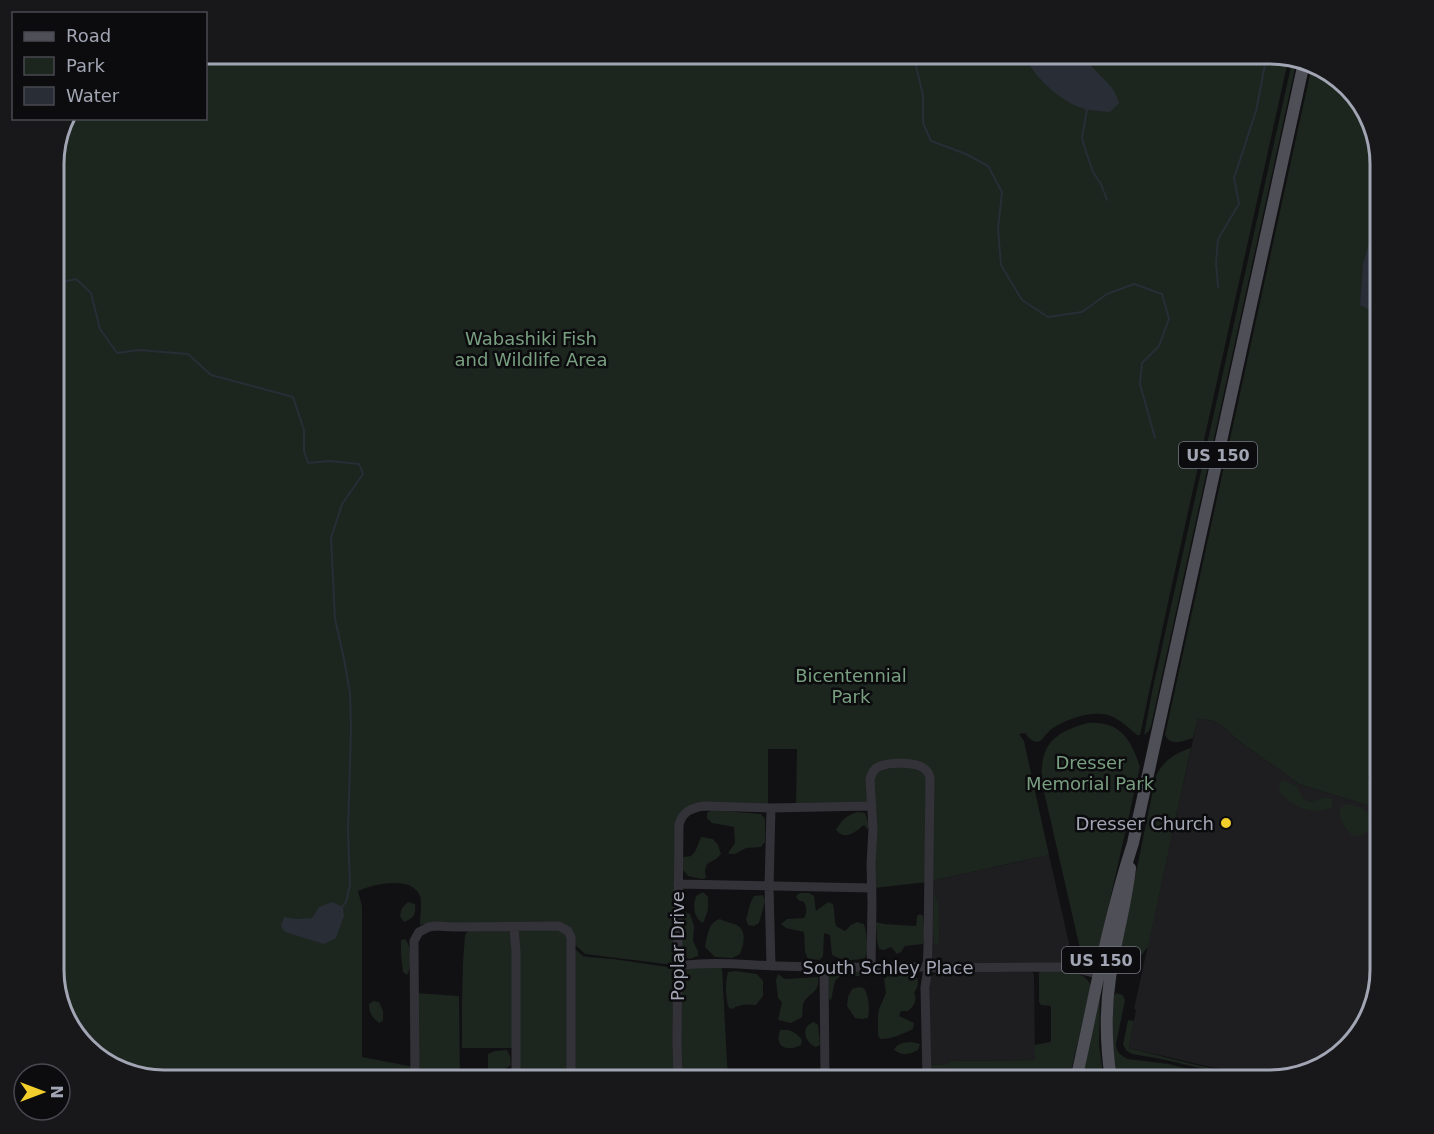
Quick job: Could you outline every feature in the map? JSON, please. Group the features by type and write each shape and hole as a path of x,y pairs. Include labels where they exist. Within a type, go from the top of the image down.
{"main road":[{"name":"US 150","path":"1079,1070 1128,887 1133,843 1302,71"},
{"name":"US 150","path":"1104,976 1110,1070"}],"street":[{"path":"871,967 873,829 870,779 873,771 878,767 910,764 924,768 930,778 925,987 926,1070"},
{"name":"Poplar Drive","path":"677,1070 678,884 681,818 695,807 704,806 771,808"},
{"path":"771,966 771,808 871,806"},
{"path":"678,884 872,888"},
{"path":"415,1070 414,941 418,932 435,926 554,926 568,931 572,944 571,1070"},
{"path":"514,927 516,1070"},
{"name":"South Schley Place","path":"678,966 698,964 824,967 1065,967 1104,976"},
{"path":"824,967 825,1070"}],"shaded area":[{"path":"1198,717 1221,725 1239,741 1299,784 1370,808 1369,982 1359,1013 1349,1030 1330,1049 1313,1059 1282,1069 1227,1070 1215,1068 1129,1048 1136,1010 1134,1009"},
{"path":"1049,855 1072,962 1063,964 938,964 934,961 930,954 931,881"},
{"path":"1032,971 1034,975 1035,1060 951,1061 946,1064 928,1065 932,976 938,972"}],"green space":[{"name":"Wabashiki Fish and Wildlife Area","path":"207,64 1269,64 1287,66 1140,735 1115,718 1100,714 1067,721 1053,728 1037,742 1031,740 1025,733 1019,734 1024,741 1049,855 931,881 929,770 876,765 869,805 796,805 797,749 768,749 768,805 683,812 674,965 585,954 575,945 571,931 436,923 420,925 421,899 416,889 409,885 382,884 358,891 362,906 362,1057 414,1067 414,1070 152,1069 121,1059 104,1049 89,1035 70,1001 65,976 65,158 68,139 76,120 207,120"},
{"path":"1291,67 1295,68 1151,726 1144,735"},
{"path":"1310,74 1330,85 1349,104 1359,121 1369,152 1370,774 1368,777 1370,808 1299,784 1213,721 1198,718 1193,738 1174,742 1165,735"},
{"name":"Dresser Memorial Park","path":"1088,723 1108,725 1123,734 1133,748 1140,767 1097,957 1090,964 1086,963 1081,953 1042,783 1043,759 1051,742 1066,731"},
{"path":"1191,748 1148,947 1126,974 1123,974 1117,970 1156,776 1170,758"},
{"path":"908,766 926,774 928,882 874,888 873,779 879,770"},
{"path":"1281,780 1297,786 1302,797 1309,802 1327,797 1332,799 1332,807 1313,811 1295,805 1280,793"},
{"path":"1345,804 1362,808 1370,815 1368,831 1361,836 1353,835 1345,827 1339,810"},
{"path":"712,810 761,814 765,819 765,842 761,847 746,848 735,854 728,853 735,843 734,827 712,823 707,818 707,813"},
{"path":"858,812 865,813 869,825 868,830 864,825 854,833 843,835 836,830 845,818"},
{"path":"701,837 713,839 721,854 707,864 706,878 702,879 688,876 683,870 682,861 684,857 691,856 695,852"},
{"path":"703,892 708,897 708,910 703,923 697,918 694,907 696,896"},
{"path":"934,892 939,916 937,945 934,944"},
{"path":"800,893 809,893 814,896 816,911 828,902 833,904 836,926 845,931 857,922 864,924 867,941 865,958 848,960 832,955 830,935 824,933 823,956 820,960 808,959 805,952 804,932 786,928 781,924 787,919 804,918 805,904 796,896"},
{"path":"763,895 765,902 759,923 754,926 748,925 746,919 752,899 754,896"},
{"path":"408,902 415,904 415,913 404,922 400,916 402,908"},
{"path":"685,912 690,914 694,926 693,941 698,951 698,956 690,959 685,957 682,951 680,914"},
{"path":"920,914 923,916 923,944 905,946 897,954 891,947 884,950 879,949 876,922 916,926 917,916"},
{"path":"720,919 738,926 743,933 744,941 740,954 732,958 715,957 705,947 710,927"},
{"path":"558,928 567,932 569,1070 518,1070 519,931"},
{"path":"469,929 509,931 513,935 514,1048 462,1048 463,963 465,935"},
{"path":"405,939 410,957 407,975 403,972 401,954 401,940"},
{"path":"574,948 583,956 674,968 676,1070 573,1070"},
{"path":"694,967 722,967 727,1070 680,1070 682,972"},
{"path":"1041,970 1062,970 1076,973 1087,979 1091,985 1071,1070 928,1070 928,1065 946,1064 951,1061 1035,1060 1034,1045 1051,1042 1051,1006 1041,1005 1039,1002 1039,973"},
{"path":"841,971 864,973 859,976 840,976 835,981 831,1000 829,999 828,977 830,973"},
{"path":"728,972 757,974 763,981 763,996 756,1005 729,1008 726,995 727,976"},
{"path":"911,972 915,973 918,981 914,993 914,1005 908,1011 901,1011 899,1016 914,1023 913,1029 897,1036 880,1039 878,1016 886,993 884,979 888,976 896,977"},
{"path":"778,974 785,979 818,977 818,986 804,1002 802,1017 791,1023 778,1020 782,1002 778,998 776,980"},
{"path":"864,988 867,995 868,1018 855,1018 847,1006 852,989"},
{"path":"416,993 459,996 460,1070 418,1070"},
{"path":"1116,993 1123,995 1125,1000 1116,1044 1121,1055 1128,1059 1169,1064 1193,1070 1116,1070 1114,996"},
{"path":"1100,996 1099,1045 1103,1070 1083,1070"},
{"path":"373,1001 379,1002 383,1011 383,1021 379,1023 370,1010 369,1004"},
{"path":"1128,1020 1134,1021 1129,1048 1222,1070 1209,1070 1132,1054 1123,1045"},
{"path":"814,1022 818,1025 820,1045 816,1047 809,1042 805,1034 807,1027"},
{"path":"780,1030 795,1033 802,1040 801,1045 787,1048 780,1045"},
{"path":"911,1042 920,1044 918,1050 906,1054 894,1050 899,1044"},
{"path":"507,1050 511,1065 503,1070 488,1070 488,1054"}],"water":[{"path":"1028,64 1090,64 1112,89 1119,103 1110,112 1088,110 1073,105 1048,86"},
{"path":"1370,240 1370,310 1360,305 1363,264"},
{"path":"332,902 343,907 344,916 336,938 324,944 285,932 281,926 284,917 312,918 319,907"}],"waterway":[{"path":"915,64 923,95 923,123 931,141 966,154 988,166 1002,192 998,229 1001,265 1022,300 1048,317 1082,312 1107,294 1134,284 1162,294 1169,319 1159,346 1142,363 1140,384 1155,438"},
{"path":"1218,287 1216,262 1218,239 1239,204 1234,178 1256,111 1265,64"},
{"path":"1086,107 1082,138 1093,172 1107,200"},
{"path":"65,282 76,279 91,293 100,329 117,353 139,350 188,354 211,375 293,397 304,430 304,451 308,463 329,461 359,464 363,474 342,504 331,538 335,619 350,693 348,832 350,885 346,902 342,907"}],"place":[{"name":"Dresser Church","path":"1226,823"}],"park label":[{"name":"Bicentennial Park","path":"851,685"}]}
